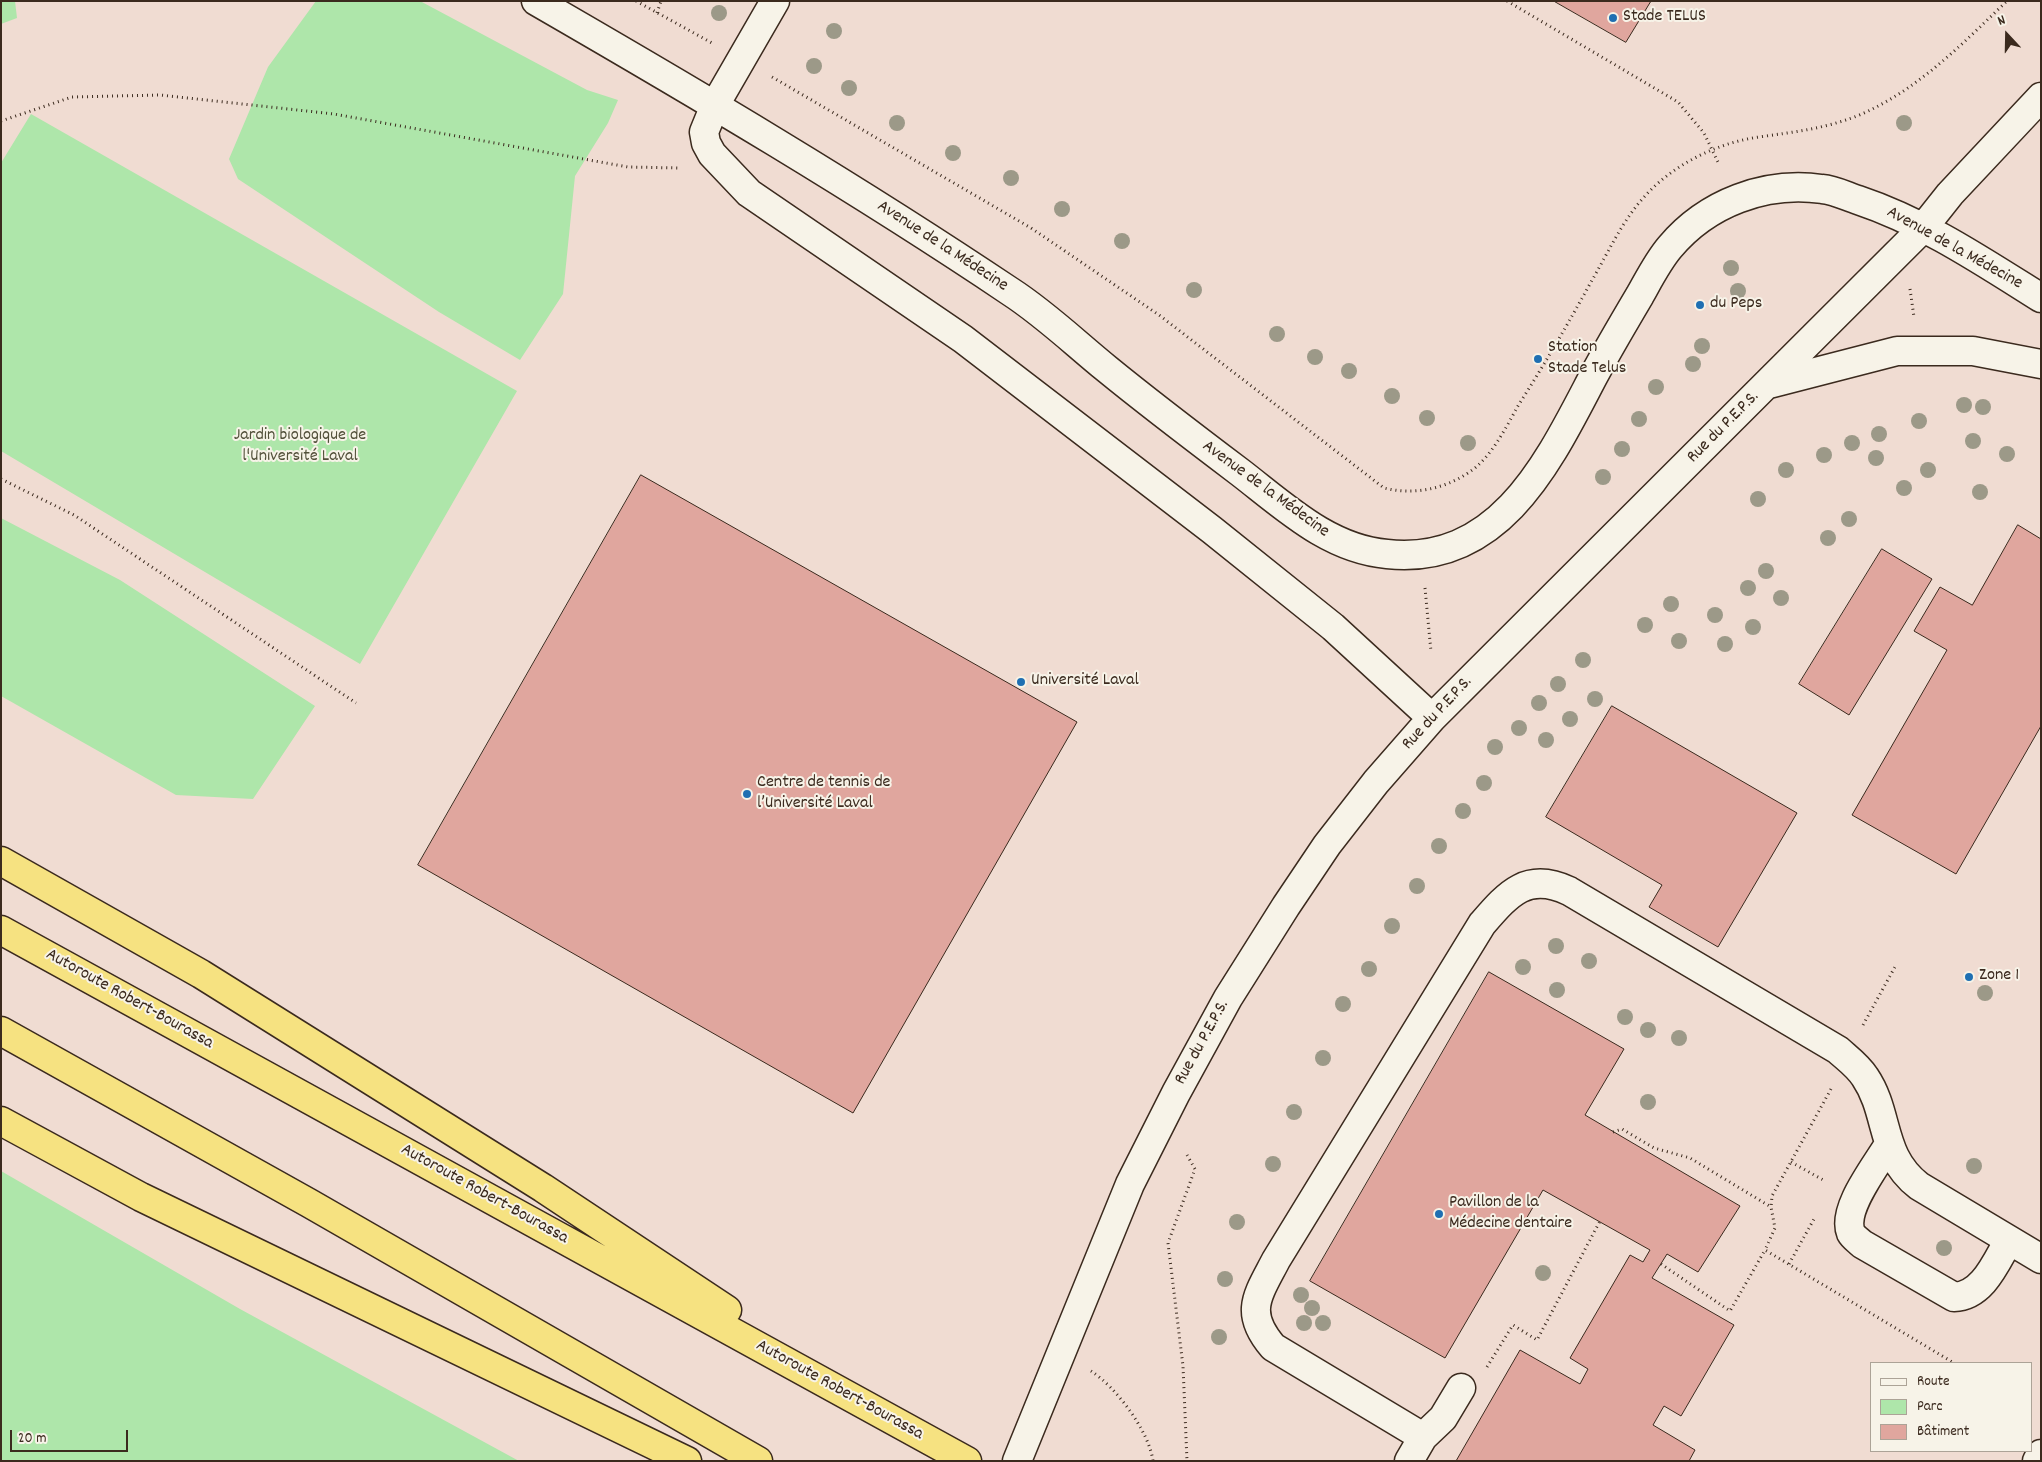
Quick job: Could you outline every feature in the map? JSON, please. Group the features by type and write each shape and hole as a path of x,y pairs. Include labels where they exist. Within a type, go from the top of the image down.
{"highway":[{"path":"1,861 201,974 518,1172 882,1414"},
{"name":"Autoroute Robert-Bourassa","path":"1,930 967,1461"},
{"path":"1,1031 301,1198 758,1461"},
{"path":"1,1121 141,1197 687,1461"}],"street":[{"name":"Avenue de la Médecine","path":"536,1 715,105 853,189 1017,296 1132,390 1322,533 1337,542 1389,555 1423,554 1475,536 1500,519 1520,500 1566,429 1605,355 1669,247 1706,215 1743,194 1782,188 1823,189 1878,207 1923,228 2041,298"},
{"path":"775,1 715,105 704,132 706,143 712,154 749,193 963,339 1212,530 1333,627 1432,718"},
{"name":"Rue du P.E.P.S.","path":"1017,1461 1050,1376 1130,1184 1176,1093 1228,998 1327,845 1376,782 1432,718 1923,228 1950,194 2041,97"},
{"path":"1768,384 1897,351 1973,351 2041,364"},
{"path":"1423,1437 1273,1347 1261,1333 1256,1318 1257,1297 1276,1260 1482,924 1504,899 1518,888 1536,883 1553,884 1569,891 1838,1050 1856,1065 1867,1079 1896,1162 1907,1177 1918,1186 2041,1259"},
{"path":"1889,1144 1853,1204 1848,1218 1852,1234 1862,1244 1954,1297 1964,1296 1977,1289 1986,1278 2009,1240"},
{"path":"1410,1461 1423,1437 1443,1418 1461,1388"},
{"path":"2037,1461 2041,1454"}],"path":[{"path":"636,1 1031,228 1159,315 1384,488 1415,492 1438,487"},
{"path":"657,13 661,1"},
{"path":"1508,1 1678,102 1704,133 1718,162"},
{"path":"1,120 72,97 160,95 334,114 628,167 693,168 712,154"},
{"path":"1910,288 1916,326"},
{"path":"1,479 74,515 356,703"},
{"path":"1425,588 1431,652"},
{"path":"1613,1132 1622,1129 1654,1148 1690,1158 1771,1207"},
{"path":"1186,1155 1195,1169 1168,1243 1183,1366 1187,1461"},
{"path":"1791,1162 1829,1185"},
{"path":"1788,1264 1815,1217"},
{"path":"1484,1371 1513,1325 1537,1340 1600,1221"},
{"path":"1661,1264 1730,1311 1765,1250"},
{"path":"1096,1374 1136,1417 1152,1449 1153,1461"}],"shaded area":[{"name":"Université Laval","path":"1,1 2041,1 2041,1461 1,1461"}],"green space":[{"path":"1,1 15,1 17,18 1,24"},
{"path":"316,1 420,1 587,90 618,100 608,123 575,176 563,294 520,360 439,312 238,179 229,159 268,67"},
{"name":"Jardin biologique de l'Université Laval","path":"31,114 517,391 360,664 1,451 1,163"},
{"path":"1,518 120,580 315,706 253,799 176,795 1,696"},
{"path":"1,1171 240,1309 519,1461 1,1461"}],"building":[{"name":"Stade TELUS","path":"1554,1 1651,1 1626,42"},
{"name":"Centre de tennis de l’Université Laval","path":"641,475 1077,722 853,1113 418,865"},
{"path":"2018,525 2041,539 2041,726 1956,874 1852,815 1947,650 1914,631 1940,587 1972,605"},
{"path":"1882,549 1932,579 1849,715 1799,684"},
{"path":"1612,706 1797,813 1718,947 1649,907 1662,885 1546,817"},
{"name":"Pavillon de la Médecine dentaire","path":"1489,972 1624,1049 1585,1115 1740,1206 1698,1272 1667,1254 1652,1278 1734,1325 1681,1416 1664,1406 1653,1425 1695,1450 1689,1461 1456,1461 1520,1350 1580,1384 1588,1369 1570,1358 1630,1255 1643,1262 1650,1250 1543,1190 1445,1358 1310,1281"}],"place":[{"name":"Stade TELUS","path":"1613,18"},
{"name":"du Peps","path":"1700,305"},
{"name":"Station Stade Telus","path":"1538,359"},
{"name":"Université Laval","path":"1021,682"},
{"name":"Centre de tennis de l’Université Laval","path":"747,794"},
{"name":"Zone 1","path":"1969,977"},
{"name":"Pavillon de la Médecine dentaire","path":"1439,1214"}]}
